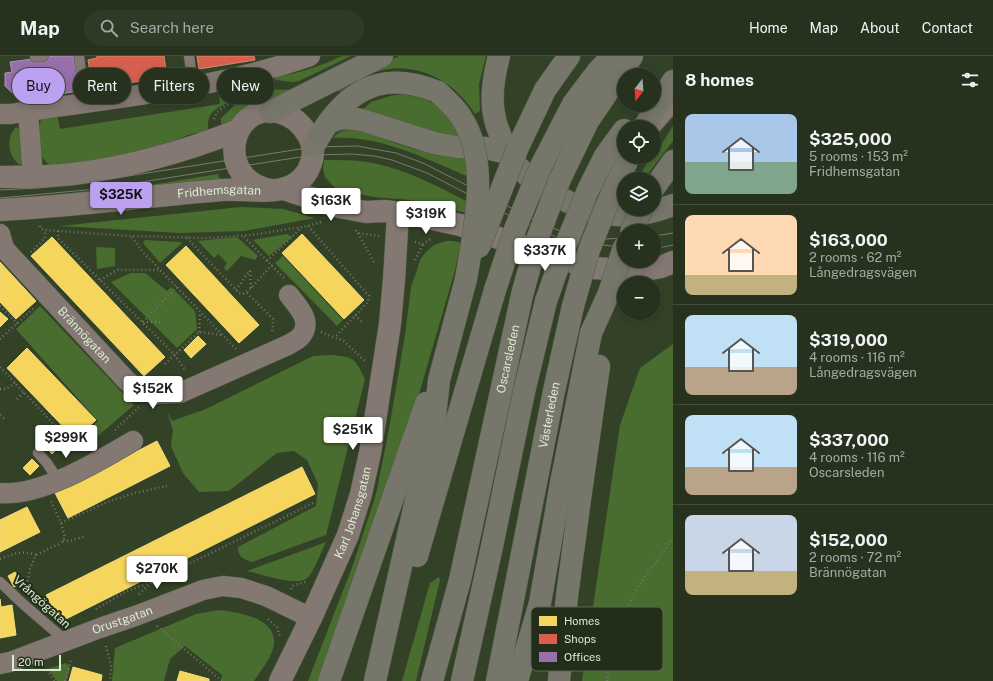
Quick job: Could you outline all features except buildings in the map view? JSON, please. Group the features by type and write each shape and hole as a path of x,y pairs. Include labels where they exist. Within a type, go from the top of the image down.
{"highway":[{"path":"270,112 382,56"},
{"path":"499,56 494,83 493,103 495,119 513,150 520,168 532,180 566,202 604,214 631,215 660,211 673,205"},
{"path":"466,280 493,214 513,150 545,90 569,56"},
{"path":"541,166 549,127 594,56"},
{"path":"380,681 495,290 515,229 541,166 573,104 598,71 612,56"},
{"name":"Oscarsleden","path":"432,681 460,580 522,295 538,237 560,179 588,122 632,56"},
{"path":"661,86 673,78"},
{"path":"648,120 673,81"},
{"path":"312,157 328,123 343,105 355,96 380,84 398,82 426,87 438,92 453,106 470,131 476,155 478,184 476,212 466,280 439,380 435,416 375,681"},
{"path":"328,123 338,119 348,118 362,120 434,143 457,147 513,150"},
{"name":"Oscarsleden","path":"462,681 524,392 546,302 565,247 588,190 605,156 617,140"},
{"path":"661,178 673,161"},
{"name":"Västerleden","path":"497,681 554,391 573,306 590,250 611,195 626,164"},
{"path":"539,607 560,483 591,333 609,293 617,268"},
{"path":"566,607 609,293"},
{"path":"329,681 422,413 439,380"},
{"path":"517,681 531,634"},
{"path":"559,681 560,671"}],"street":[{"path":"209,83 280,67 310,56"},
{"path":"0,114 10,114 73,104"},
{"path":"28,111 33,177"},
{"name":"Fridhemsgatan","path":"278,189 254,184 247,179 240,171 235,158 234,143 239,130 243,124 254,115 270,112 284,114 299,122 310,139 312,157 320,185 336,196 365,203 391,213"},
{"name":"Fridhemsgatan","path":"0,177 33,177 74,174 143,161 193,147 239,130"},
{"path":"278,189 298,182 305,174 312,157"},
{"name":"Fridhemsgatan","path":"0,210 225,189 278,189"},
{"path":"278,189 335,206 366,212 419,216 460,225 593,268 641,271 660,267 673,262"},
{"name":"Karl Johansgatan","path":"280,681 311,618 348,535 363,487 370,453 390,324 394,280 391,213"},
{"name":"Brännögatan","path":"0,234 4,248 9,254 127,381 138,389 157,394 180,393 288,345 300,337 305,326"},
{"path":"289,295 303,313 305,326"},
{"path":"0,493 10,494 29,492 56,477 112,453 133,441"},
{"name":"Orustgatan","path":"0,664 10,662 100,628 137,607 223,586 241,588 266,596 311,618"}],"lane":[{"path":"78,56 80,68"},
{"path":"188,56 190,68"},
{"path":"661,122 673,108"},
{"path":"611,195 631,164"},
{"path":"38,453 56,477"},
{"name":"Vrångögatan","path":"0,582 22,604 66,641"}],"path":[{"path":"38,223 40,228 45,230 131,236 206,238 243,236 308,226 325,220"},
{"path":"308,226 369,296 368,302 335,337"},
{"path":"267,261 302,227"},
{"path":"45,230 45,238"},
{"path":"58,231 58,238 174,354 188,373"},
{"path":"358,233 374,261 376,268"},
{"path":"131,236 143,252 248,363"},
{"path":"243,236 288,283 289,295"},
{"path":"186,237 236,290 243,294 247,293 272,319 273,329 270,336"},
{"path":"247,293 272,265"},
{"path":"100,280 117,270 160,270"},
{"path":"236,290 250,270 251,288"},
{"path":"143,322 177,287"},
{"path":"0,339 37,305"},
{"path":"0,306 18,324"},
{"path":"165,364 199,332 200,312"},
{"path":"355,315 362,323"},
{"path":"143,322 160,322"},
{"path":"305,326 344,341 370,365"},
{"path":"199,332 223,335"},
{"path":"0,367 64,436 72,441 75,441"},
{"path":"0,389 6,389 15,383"},
{"path":"17,399 24,392"},
{"path":"117,427 139,407"},
{"path":"0,415 5,419"},
{"path":"56,477 73,464 64,436"},
{"path":"59,449 66,442"},
{"path":"62,523 107,502 135,493 167,486"},
{"path":"49,498 62,523 64,536 63,541"},
{"path":"120,596 127,591 152,582 313,503"},
{"path":"22,604 30,569 36,555 63,541 69,541 86,536"},
{"path":"628,607 635,591 673,538"},
{"path":"0,559 18,552 36,555"},
{"path":"137,607 139,594 152,582"},
{"path":"284,604 292,586 306,582"},
{"path":"127,591 137,607"},
{"path":"265,616 277,627 280,642"},
{"path":"163,623 157,626 222,681"},
{"path":"99,649 113,643"},
{"path":"106,646 111,666 110,681"},
{"path":"65,681 71,660 78,657"},
{"path":"47,670 55,681"},
{"path":"607,681 608,671"}],"green space":[{"path":"342,56 351,56 299,81 294,82 275,80 276,77 310,69"},
{"path":"399,56 486,56 479,84 480,111 475,114 458,93 436,77 410,69 397,68 383,70 360,79 339,92 335,86"},
{"path":"274,89 291,90 274,100"},
{"path":"402,94 421,98 433,103 446,113 456,126 461,141 359,113 371,102"},
{"path":"225,104 210,116 208,123 209,134 196,133 188,135 167,144 130,156 51,166 45,161 39,149 38,136 42,114 57,114 60,129"},
{"path":"235,104 266,104 221,130 221,118"},
{"path":"673,126 673,141 661,157 661,145"},
{"path":"16,127 20,130 23,161 21,166 13,158 9,142 10,137"},
{"path":"361,129 414,149 432,153 466,155 469,177 420,156 386,144 351,138 333,138 342,131"},
{"path":"324,160 351,160 394,168 432,183 468,202 467,213 409,200 374,197 339,190 334,187 325,177 323,168"},
{"path":"646,164 655,164 649,172 642,172"},
{"path":"218,174 220,180 107,192"},
{"path":"241,207 283,209 315,218 244,231 179,233 60,226"},
{"path":"287,234 292,237 269,256 253,240"},
{"path":"237,237 258,256 255,260 241,256 227,271 224,268 227,263 218,254 214,258 198,241"},
{"path":"145,240 182,243 160,263 143,243"},
{"path":"446,241 461,243 454,274 412,418 318,681 308,681 353,565 376,494 405,335 411,287 420,260 426,252 434,245"},
{"path":"96,247 115,248 115,266 97,269"},
{"path":"283,256 343,320 337,326 275,263"},
{"path":"131,273 145,273 167,291 171,287 195,311 197,329 177,348 111,282"},
{"path":"40,306 134,405 93,440 86,433 98,421 16,329"},
{"path":"673,344 673,681 582,681 583,671 663,671 663,607 593,607 620,425 640,368"},
{"path":"313,356 344,356 355,362 365,379 326,535 252,562 246,560 240,555 238,547 316,506 318,484 307,460 294,451 277,453 229,491 199,492 183,473 171,446 173,430 167,411 172,421 206,409"},
{"path":"326,542 312,572 307,578 302,580 287,581 247,571"},
{"path":"439,577 440,580 416,681 402,681 430,583"},
{"path":"219,610 235,612 252,617 261,621 272,632 274,645 272,651 254,681 221,681 222,675 185,646 170,659 164,681 112,681 115,648 196,614"},
{"path":"65,663 70,669 66,681 57,681 48,669"}],"tram line":[{"path":"0,190 39,188 96,181 313,147 357,146 396,153 423,163 525,215 560,231 605,239 617,238"},
{"path":"0,198 97,189 313,155 352,154 374,156 392,160 427,173 522,222 558,238 617,247"},
{"path":"661,235 673,233"},
{"path":"661,248 673,245"}]}
